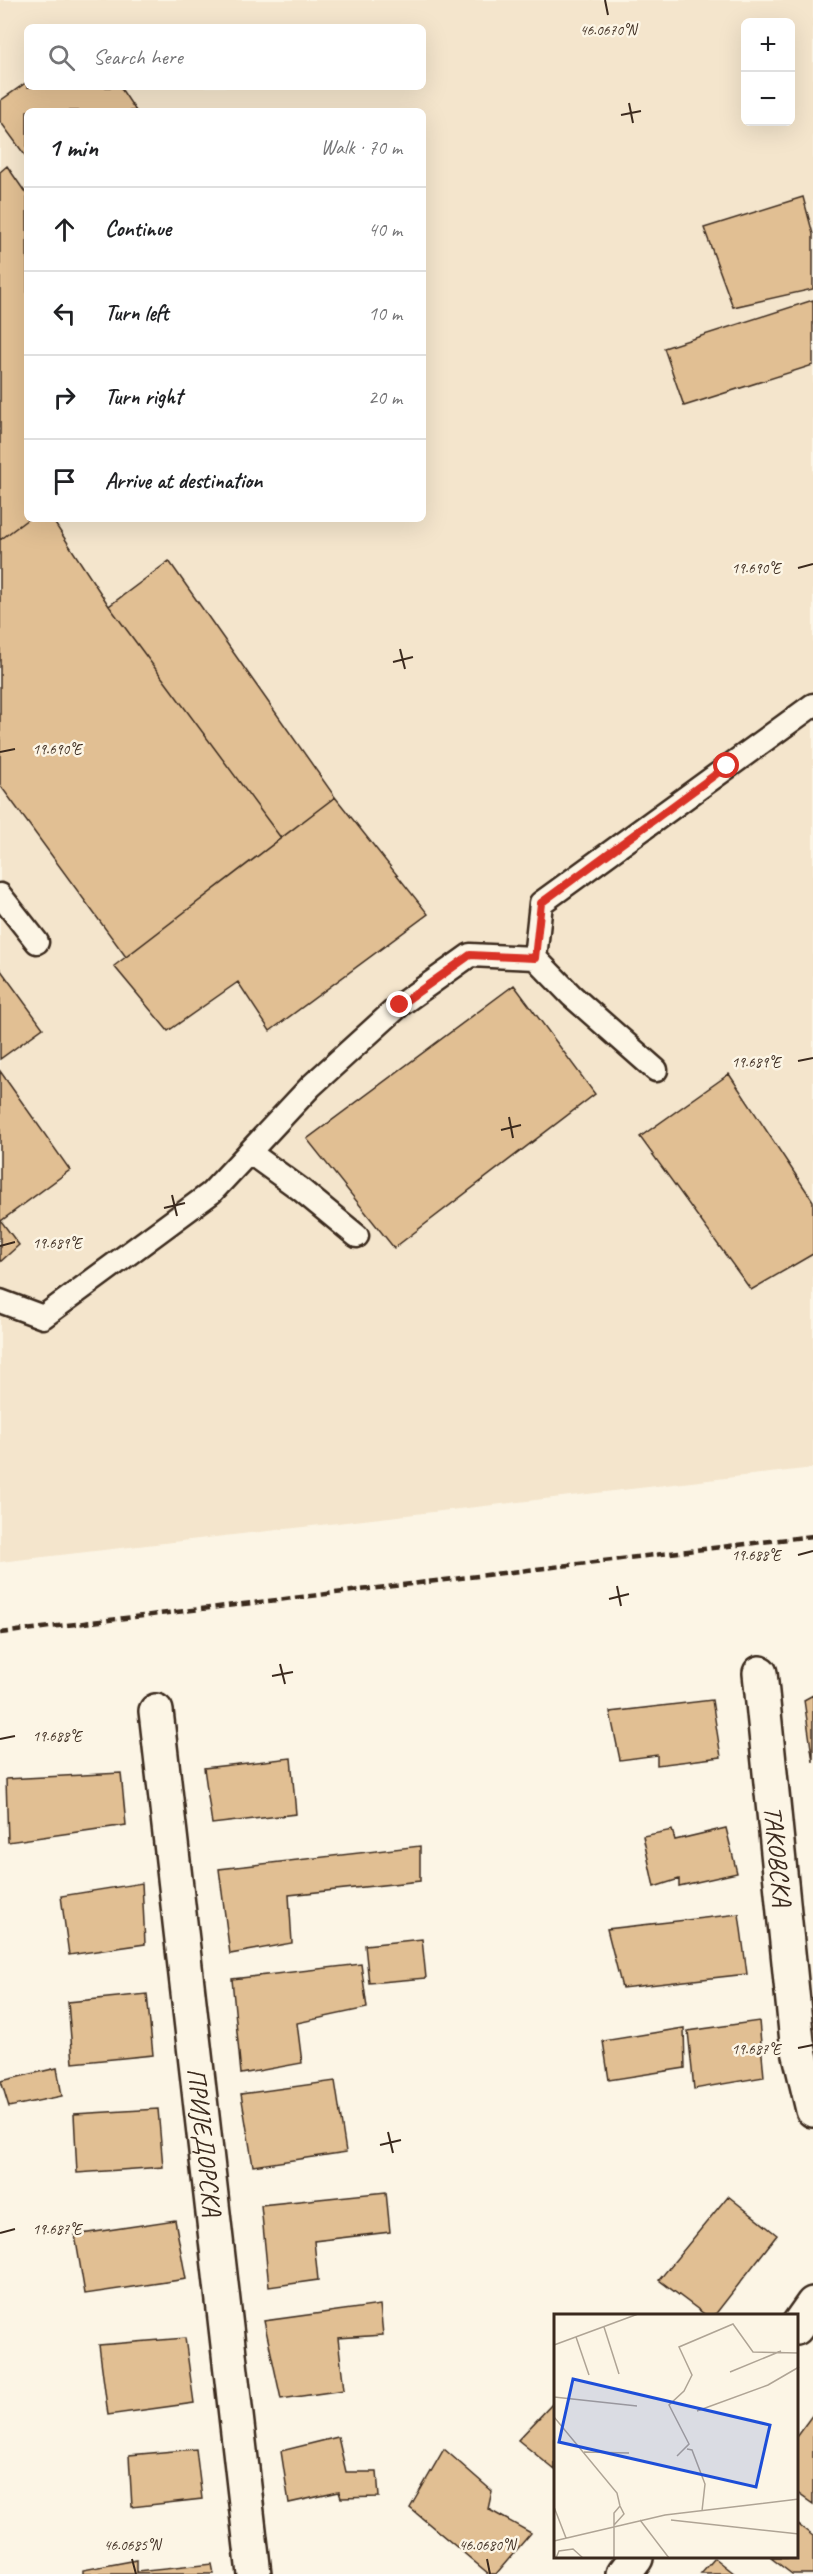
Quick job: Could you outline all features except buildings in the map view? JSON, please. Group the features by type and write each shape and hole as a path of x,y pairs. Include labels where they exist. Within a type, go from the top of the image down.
{"street":[{"name":"ТАКОВСКА","path":"759,1673 797,2042 813,2110"},
{"name":"ПРИЈЕДОРСКА","path":"156,1711 254,2574"},
{"path":"798,2325 813,2304"},
{"path":"624,2574 635,2559"}],"lane":[{"path":"535,958 541,903 813,705"},
{"path":"0,895 37,942"},
{"path":"0,1301 43,1317 211,1193 311,1086 400,1005 470,955 535,958 572,996 657,1070"},
{"path":"249,1152 300,1189 357,1236"}],"shaded area":[{"path":"0,0 813,0 813,1468 0,1562"}],"railway":[{"path":"0,1633 813,1536"}],"route":[{"path":"400,1005 470,955 535,958 541,903 727,766"}]}
